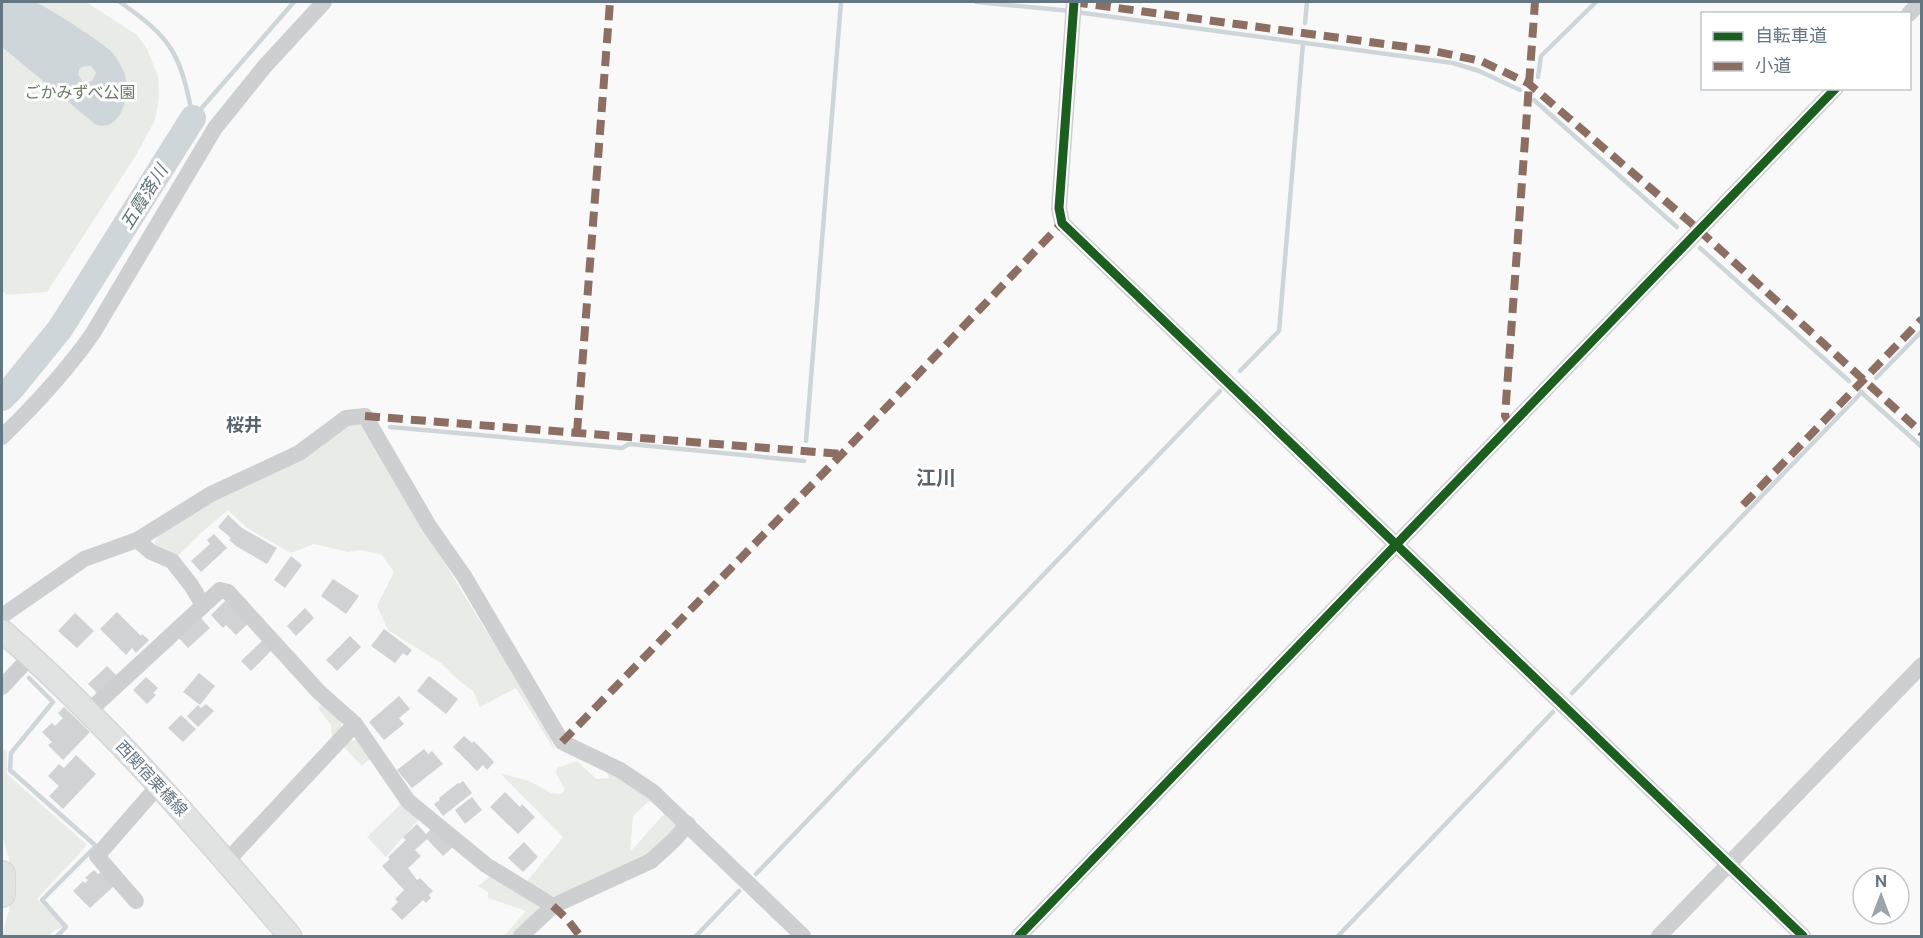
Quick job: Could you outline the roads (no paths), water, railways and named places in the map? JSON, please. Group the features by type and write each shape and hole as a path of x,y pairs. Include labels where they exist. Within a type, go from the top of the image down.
{"highway":[{"path":"2,874 2,894"}],"main road":[{"name":"西関宿栗橋線","path":"2,631 89,711 159,785 290,936"}],"street":[{"path":"2,437 44,396 72,363 93,333 215,128 258,75 324,2"},
{"path":"1074,8 1059,208 1062,223 1803,936"},
{"path":"1019,936 1834,90"},
{"path":"2,616 84,559 137,540 211,494 298,453 346,418 365,416 429,526 464,576 562,742 611,765 653,792 803,936"},
{"path":"137,540 151,552 172,561 203,604"},
{"path":"89,711 203,604 220,590 228,592 319,692 355,724 408,801 486,865 553,906"},
{"path":"2,687 31,656"},
{"path":"1659,936 1922,664"},
{"path":"226,861 355,724"},
{"path":"136,901 97,856 159,785"},
{"path":"521,936 553,906 651,861 688,824"}],"waterway":[{"path":"120,2 152,27 172,50 184,78 193,118"},
{"name":"五霞落川","path":"193,118 294,2"},
{"path":"806,441 841,2"},
{"path":"976,2 1061,10 1453,63 1479,71 1520,90"},
{"path":"1305,23 1307,2"},
{"path":"1538,77 1541,56 1596,2"},
{"path":"1240,371 1279,331 1303,43"},
{"path":"1534,100 1677,227"},
{"name":"五霞落川","path":"2,398 60,329 193,118"},
{"path":"1700,248 1849,381"},
{"path":"1876,378 1922,331"},
{"path":"756,874 1220,391"},
{"path":"1861,392 1922,447"},
{"path":"1572,693 1862,392"},
{"path":"390,427 622,448 629,444 804,461"},
{"path":"29,678 53,702 11,753 10,770 96,846 42,900 66,927 57,936"},
{"path":"1338,936 1553,712"},
{"path":"696,936 739,891"}],"district":[{"name":"桜井","path":"244,425"},
{"name":"江川","path":"936,478"}],"park label":[{"name":"ごかみずべ公園","path":"80,92"}]}
